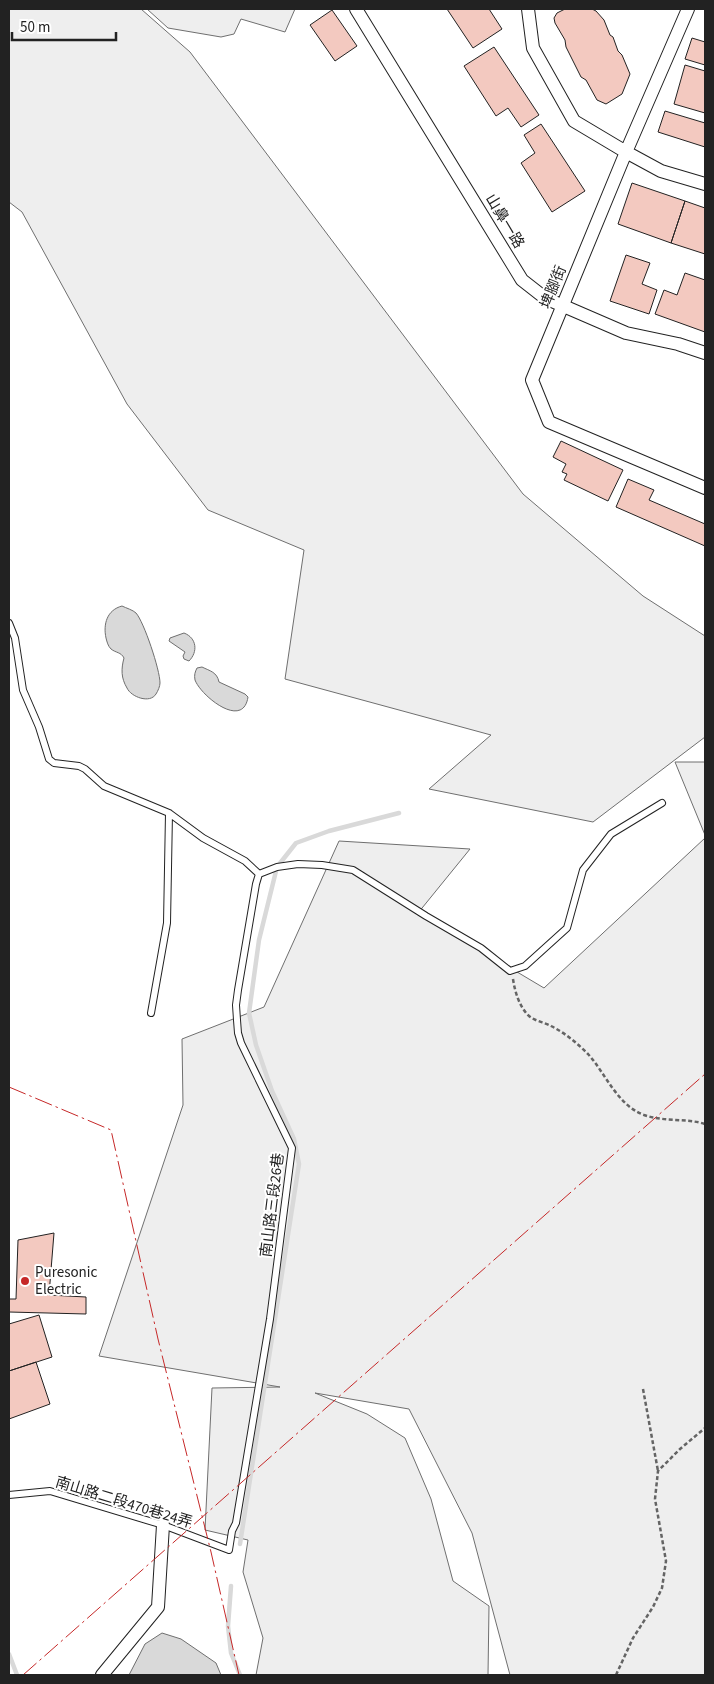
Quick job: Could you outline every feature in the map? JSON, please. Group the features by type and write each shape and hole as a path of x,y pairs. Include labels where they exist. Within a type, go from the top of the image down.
{"street":[{"name":"山鼻一路","path":"356,9 522,280 545,298 626,333 678,344 705,353"},
{"path":"528,9 533,48 574,121 661,171 705,184"},
{"name":"埤腳街","path":"688,9 626,152 532,380 549,422 705,488"},
{"path":"102,1675 158,1607 163,1525"}],"lane":[{"path":"9,623 15,638 24,690 49,759 54,763 79,766 104,786 169,813 203,838 245,861 259,874 277,867 298,864 322,865 353,870 481,948 510,971 525,966 567,928 583,870 611,834 662,803"},
{"path":"150,1013 167,922 169,813"},
{"name":"南山路三段26巷","path":"229,1550 232,1531 236,1523 270,1319 292,1148 238,1034 236,1006 238,990 259,874"},
{"name":"南山路二段470巷24弄","path":"9,1495 50,1491 163,1525 229,1550"}],"path":[{"path":"510,971 521,1007 529,1017 550,1025 571,1039 588,1055 613,1090 629,1106 644,1115 660,1119 705,1124"},
{"path":"616,1675 634,1638 654,1607 662,1588 666,1561 654,1499 658,1471 643,1390"},
{"path":"658,1471 705,1428"}],"shaded area":[{"path":"9,9 141,9 190,52 523,494 643,596 705,636 705,737 593,822 429,789 491,735 285,679 304,550 208,510 127,404 22,212 9,202"},
{"path":"147,9 295,9 285,32 241,19 234,34 221,37 168,28"},
{"path":"122,606 136,613 155,658 160,684 156,694 150,699 141,698 129,691 123,677 124,658 108,645 105,633 107,618 113,611"},
{"path":"184,633 192,638 195,646 194,654 189,661 184,659 185,652 169,641 170,638"},
{"path":"202,667 215,674 219,682 245,694 248,697 245,706 238,711 231,710 222,707 205,694 195,680 197,668"},
{"path":"675,762 705,762 705,835"},
{"path":"705,838 705,1675 510,1675 472,1533 409,1409 315,1393 367,1414 405,1438 431,1499 453,1581 489,1606 488,1675 256,1675 263,1638 243,1572 248,1540 205,1530 212,1388 280,1387 99,1356 183,1105 182,1039 264,1007 339,841 470,849 418,913 544,988"},
{"path":"162,1633 181,1639 216,1663 221,1675 129,1675 145,1644"}],"building":[{"path":"447,9 489,9 502,29 473,48"},
{"path":"565,9 592,9 596,11 604,20 618,51 622,55 630,74 622,94 606,104 597,100 586,80 581,77 566,47 565,40 555,23 554,18 557,13"},
{"path":"332,10 357,46 335,61 310,25"},
{"path":"692,38 705,42 705,65 685,59"},
{"path":"494,47 539,115 521,127 508,108 496,116 464,66"},
{"path":"685,65 705,71 705,113 674,104"},
{"path":"665,111 705,123 705,147 658,132"},
{"path":"541,124 585,191 552,212 521,163 535,153 524,135"},
{"path":"632,183 685,201 671,243 618,224"},
{"path":"685,201 705,208 705,254 671,243"},
{"path":"626,255 650,263 642,284 657,290 649,314 610,301"},
{"path":"685,273 705,280 705,332 655,314 664,290 677,295"},
{"path":"561,441 623,470 608,501 564,480 567,474 562,472 566,464 553,457"},
{"path":"628,479 654,490 649,500 705,524 705,546 616,507"},
{"path":"54,1233 49,1295 86,1297 86,1314 9,1312 9,1299 16,1299 18,1240"},
{"path":"39,1315 52,1357 9,1371 9,1324"},
{"path":"36,1362 50,1404 9,1419 9,1371"}],"waterway":[{"path":"240,1544 299,1164 294,1139 272,1091 256,1045 249,1013 259,940 277,867 296,843 329,831 399,813"},
{"path":"231,1586 228,1626 231,1653 240,1675"},
{"path":"9,1654 17,1675"}],"power":[{"path":"23,1675 705,1074"},
{"path":"9,1087 111,1130 158,1339 211,1552 239,1675"}],"place":[{"name":"Puresonic Electric","path":"25,1281"}]}
